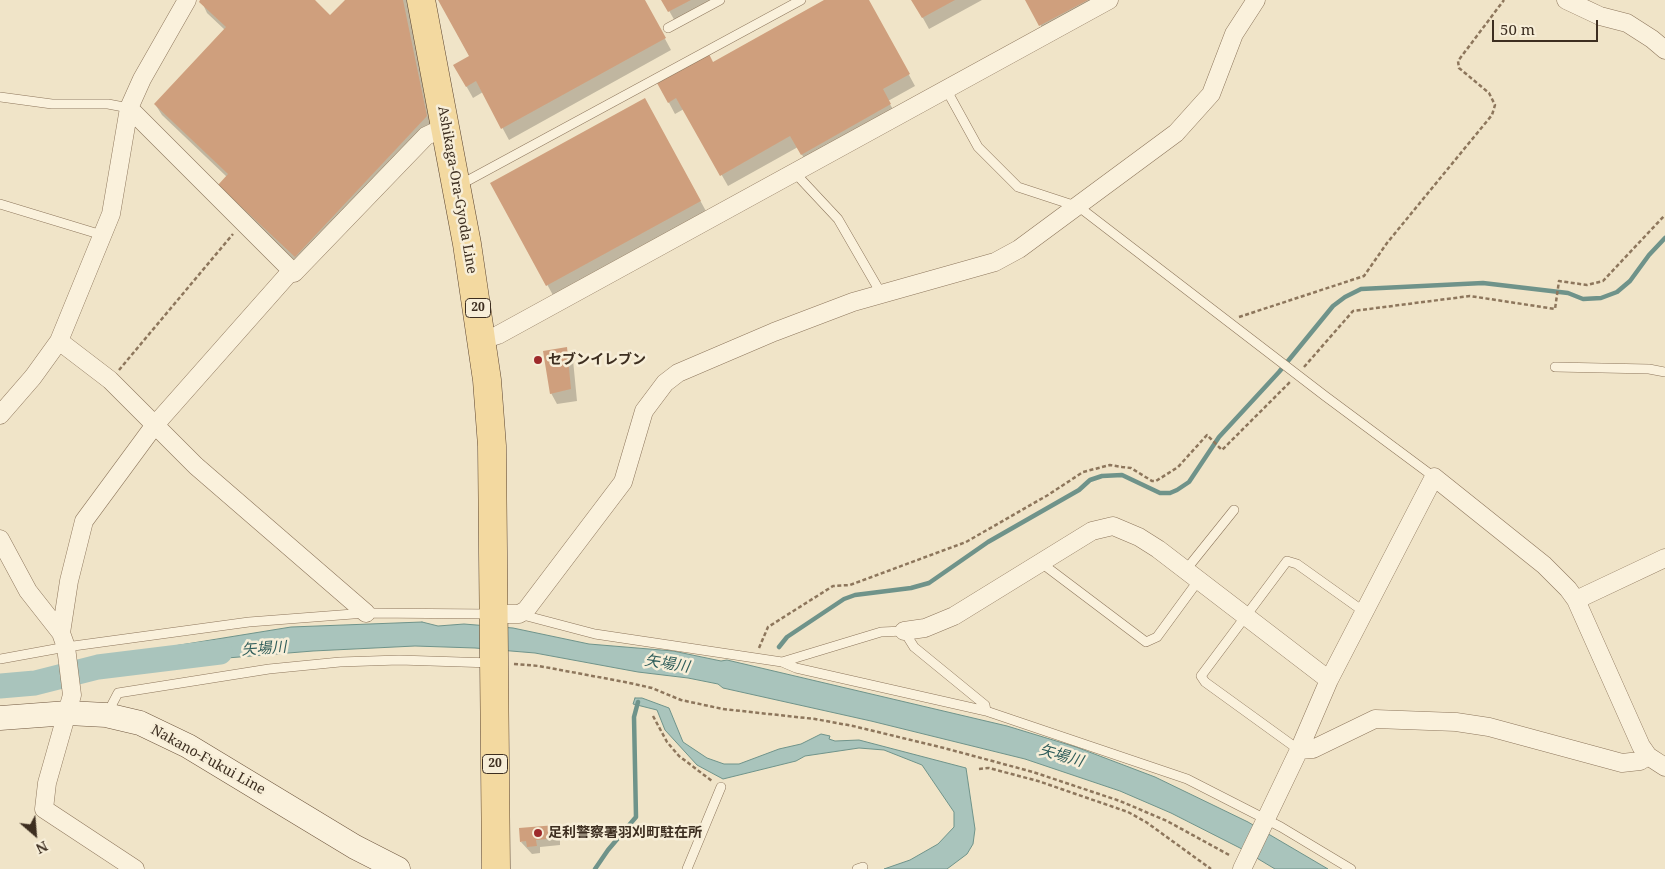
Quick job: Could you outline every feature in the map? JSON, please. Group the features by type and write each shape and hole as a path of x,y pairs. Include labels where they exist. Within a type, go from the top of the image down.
{"main road":[{"name":"Ashikaga-Ora-Gyoda Line","path":"422,0 482,340 492,446 503,616"},
{"name":"20","path":"496,869 499,662 503,616"},
{"name":"Nakano-Fukui Line","path":"0,718 70,704 106,716 140,723 163,732 355,846 398,869"}],"street":[{"path":"0,415 33,378 60,341 111,214 129,108 142,79 187,0"},
{"path":"482,340 498,335 1109,0"},
{"path":"503,616 532,601 622,482 644,411 665,382 678,373 774,332 853,302 995,262 1019,249 1079,207 1176,133 1212,94 1234,34 1256,0"},
{"path":"1566,0 1600,16 1627,23 1665,50"},
{"path":"129,108 292,270"},
{"path":"135,869 44,809 47,783 70,704 65,645 69,581 84,521 154,426 292,270 294,272 426,136 445,127"},
{"path":"60,341 110,380 196,466 366,613"},
{"path":"1242,863 1266,821 1329,680 1363,611 1434,477 1544,565 1576,600 1648,756 1665,767"},
{"path":"904,631 925,628 954,616 1039,561 1092,531 1113,526 1139,537 1329,680"},
{"path":"0,539 28,591 65,645"},
{"path":"1576,600 1665,558"},
{"path":"1299,750 1313,749 1375,719 1456,722 1489,727 1622,763 1640,761 1648,756"}],"lane":[{"path":"668,28 720,0"},
{"path":"455,183 467,181 801,0"},
{"path":"946,89 978,147 1018,187 1079,207 1434,477"},
{"path":"0,96 52,104 108,104 129,108"},
{"path":"795,173 838,218 882,295"},
{"path":"0,204 102,236"},
{"path":"1555,367 1649,369 1665,372"},
{"path":"1039,561 1146,642 1157,637 1192,576 1234,510"},
{"path":"1299,750 1205,682 1201,676 1287,562 1297,564 1363,611"},
{"path":"0,659 65,645 248,622 366,613 503,616 595,634 782,662 796,668 986,711 1187,778 1351,869"},
{"path":"782,662 881,632 904,631 914,647 985,705 986,711"},
{"path":"106,716 118,693 269,669 340,662 399,660 499,662"},
{"path":"687,869 721,787"}],"path":[{"path":"1223,318 1242,317 1364,276 1387,243 1492,115 1495,105 1489,94 1459,68 1458,60 1504,0"},
{"path":"756,659 764,632 768,627 833,586 850,585 966,542 1091,469 1110,465 1131,468 1152,481 1156,481 1178,467 1207,435 1222,450 1297,373 1352,311 1470,296 1555,309 1559,281 1587,285 1603,281 1665,215"},
{"path":"110,380 243,222"},
{"path":"499,662 539,666 625,682 652,688 681,700 724,709 815,718 1033,772 1120,801 1167,821 1242,863"},
{"path":"653,716 667,742 679,756 721,787"},
{"path":"979,769 990,768 1030,779 1128,812 1146,822 1211,869"}],"water":[{"path":"422,622 438,626 464,624 513,628 589,644 673,651 721,661 727,660 1007,726 1076,747 1155,777 1248,822 1328,869 1275,869 1240,848 1171,813 1120,791 1025,759 871,721 723,688 718,684 688,678 638,672 535,653 475,648 415,646 313,651 190,661 174,646 291,627"},
{"path":"635,698 642,698 669,708 683,742 707,758 724,764 739,764 779,749 801,744 821,734 830,736 829,739 835,741 859,740 966,768 975,829 973,844 967,854 947,869 884,869 910,860 938,844 954,827 954,812 922,765 884,750 859,748 805,756 796,761 723,779 697,765 665,730 657,710 633,704"}],"building":[{"path":"200,0 315,0 330,15 345,0 403,0 427,116 295,257 218,185 228,174 154,104 226,27 199,2"},
{"path":"438,0 645,0 666,38 501,129 476,81 466,87 453,65 469,56"},
{"path":"661,0 691,0 668,12"},
{"path":"824,0 869,0 910,74 883,89 891,104 801,155 790,136 720,176 676,98 668,103 657,83 709,54 713,62"},
{"path":"911,0 955,0 922,18"},
{"path":"1025,0 1088,0 1039,26"},
{"path":"645,98 701,201 546,286 490,183"},
{"path":"567,347 571,389 550,394 543,351"},
{"name":"足利警察署羽刈町駐在所","path":"556,825 557,838 536,840 537,846 527,847 526,841 520,842 519,828"}],"waterway":[{"path":"779,647 787,637 844,599 855,595 911,588 929,583 988,542 1079,490 1090,480 1102,476 1122,475 1160,493 1170,493 1177,490 1189,482 1219,437 1279,372 1333,306 1361,289 1483,283 1568,293 1583,299 1601,298 1617,292 1630,281 1649,255 1665,238"},
{"name":"矢場川","path":"0,686 35,683 98,667 220,652"},
{"path":"595,869 608,850 636,817 634,717 638,702"}],"place":[{"name":"セブンイレブン","path":"538,360"},
{"name":"足利警察署羽刈町駐在所","path":"538,833"}]}
